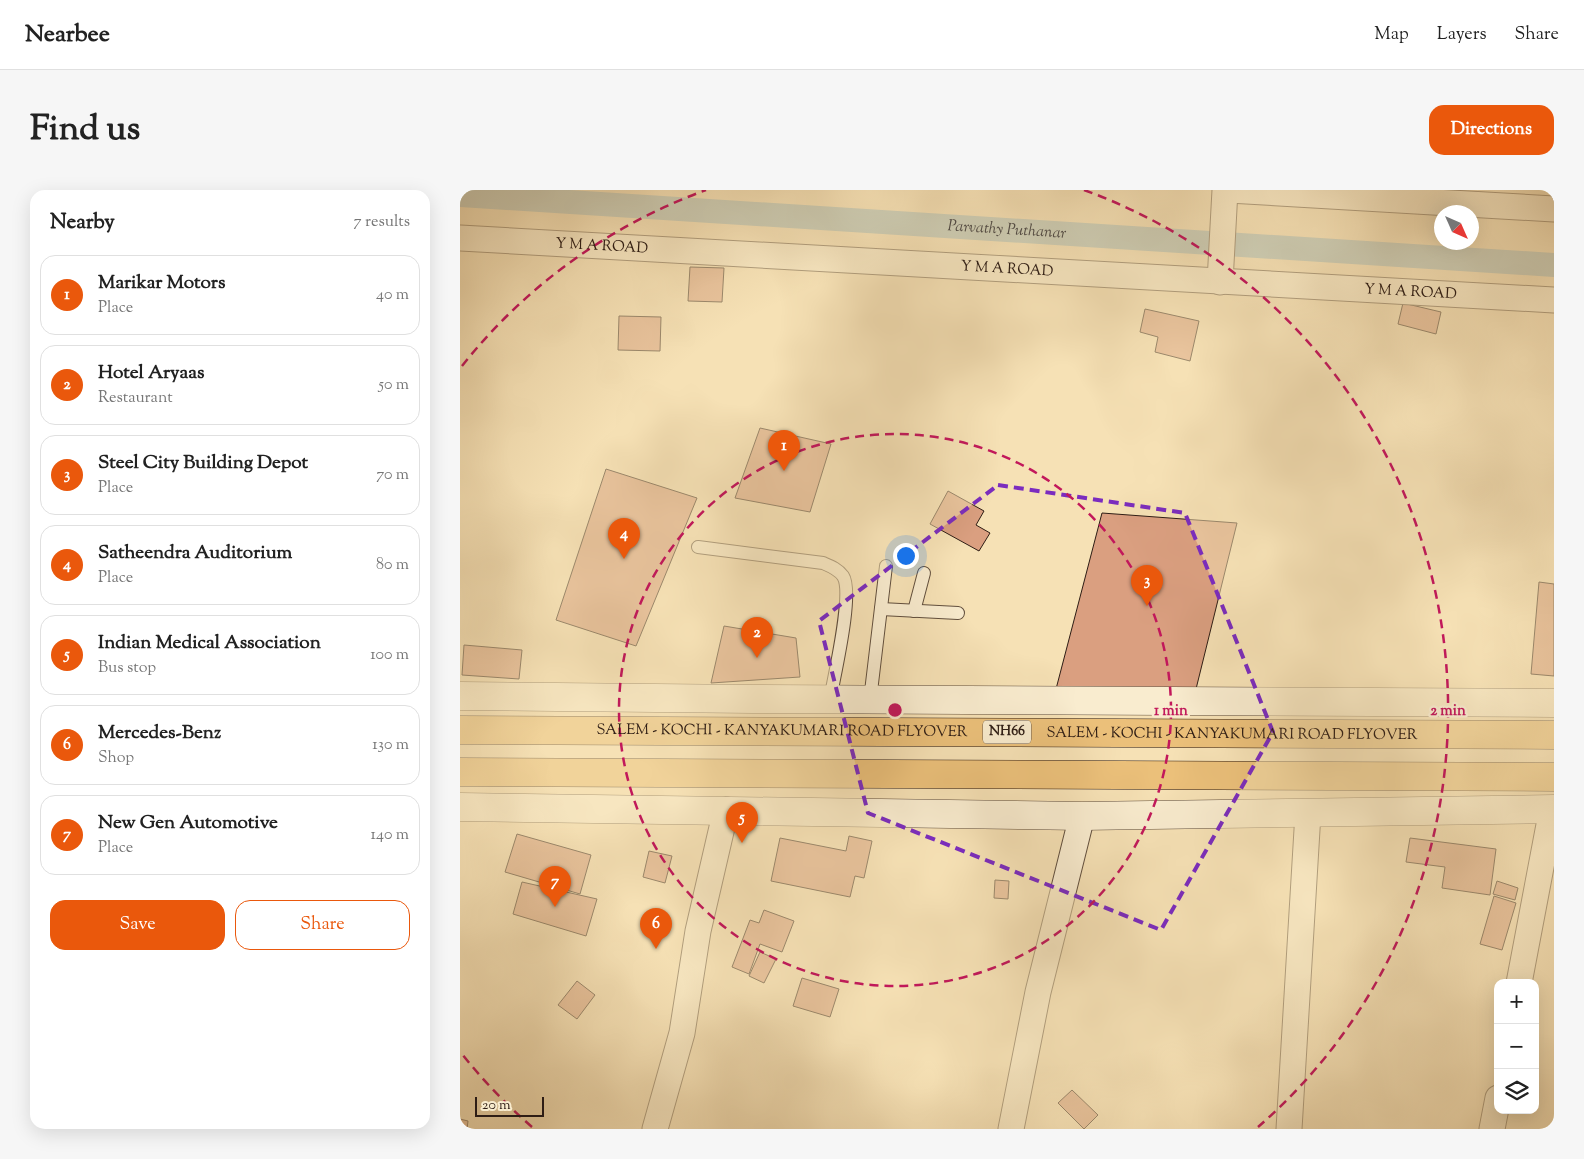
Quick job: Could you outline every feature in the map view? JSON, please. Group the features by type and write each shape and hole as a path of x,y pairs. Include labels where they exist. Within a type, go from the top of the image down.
{"highway":[{"name":"SALEM - KOCHI - KANYAKUMARI ROAD FLYOVER","path":"460,730 743,729 1292,736 1554,735"},
{"path":"460,772 1554,777"}],"street":[{"path":"1220,274 1226,195 1284,192 1554,209"},
{"name":"Y M A ROAD","path":"460,238 1220,274 1554,300"},
{"path":"460,696 830,700 1554,703"},
{"path":"460,806 1082,816 1553,809 1520,979"},
{"path":"655,1129 682,1033 698,931 726,810"},
{"path":"1289,1129 1308,813"},
{"path":"1018,1128 1038,992 1082,816"},
{"path":"1492,1129 1495,1114"}],"lane":[{"path":"698,547 823,563 835,568 843,576 848,596 830,700"},
{"path":"870,700 886,566"},
{"path":"914,611 924,573"},
{"path":"880,609 958,613"}],"highlighted area":[{"path":"998,485 1185,513 1273,732 1161,930 868,813 819,621"}],"building":[{"path":"690,267 724,268 722,302 688,301"},
{"path":"1403,303 1441,312 1436,334 1398,324"},
{"path":"1145,309 1199,321 1190,361 1155,352 1158,337 1140,332"},
{"path":"619,316 661,317 660,351 618,350"},
{"path":"760,428 831,444 810,512 735,498"},
{"path":"606,469 697,498 636,646 556,620"},
{"path":"948,491 984,511 976,525 990,533 979,551 930,524"},
{"path":"1102,513 1237,523 1196,689 1056,689"},
{"path":"1539,582 1554,584 1554,676 1531,674"},
{"path":"724,626 796,638 800,677 711,683"},
{"path":"464,645 522,650 519,679 462,675"},
{"path":"517,834 591,855 580,894 505,872"},
{"path":"849,836 872,841 864,878 855,876 850,897 771,881 780,838 846,851"},
{"path":"1410,838 1496,849 1490,895 1442,888 1445,867 1406,862"},
{"path":"649,851 672,856 665,883 643,877"},
{"path":"995,880 1009,881 1008,899 994,898"},
{"path":"1497,881 1518,888 1515,900 1493,894"},
{"path":"522,882 597,899 586,936 513,914"},
{"path":"1494,896 1516,903 1502,950 1480,944"},
{"path":"764,910 794,921 782,952 760,944 749,974 732,967 750,920 759,923"},
{"path":"760,952 776,959 764,983 749,976"},
{"path":"802,978 839,989 830,1017 793,1006"},
{"path":"577,981 595,995 577,1019 558,1005"},
{"path":"1072,1090 1098,1115 1084,1129 1058,1103"},
{"path":"460,1119 468,1121 467,1129 460,1129"}],"waterway":[{"name":"Parvathy Puthanar","path":"460,195 1554,265"}],"place":[{"name":"Marikar Motors","path":"784,471"},
{"name":"Satheendra Auditorium","path":"624,559"},
{"name":"Steel City Building Depot","path":"1147,606"},
{"name":"Hotel Aryaas","path":"757,658"},
{"name":"Indian Medical Association","path":"742,843"},
{"name":"New Gen Automotive","path":"555,907"},
{"name":"Mercedes-Benz","path":"656,949"}]}
